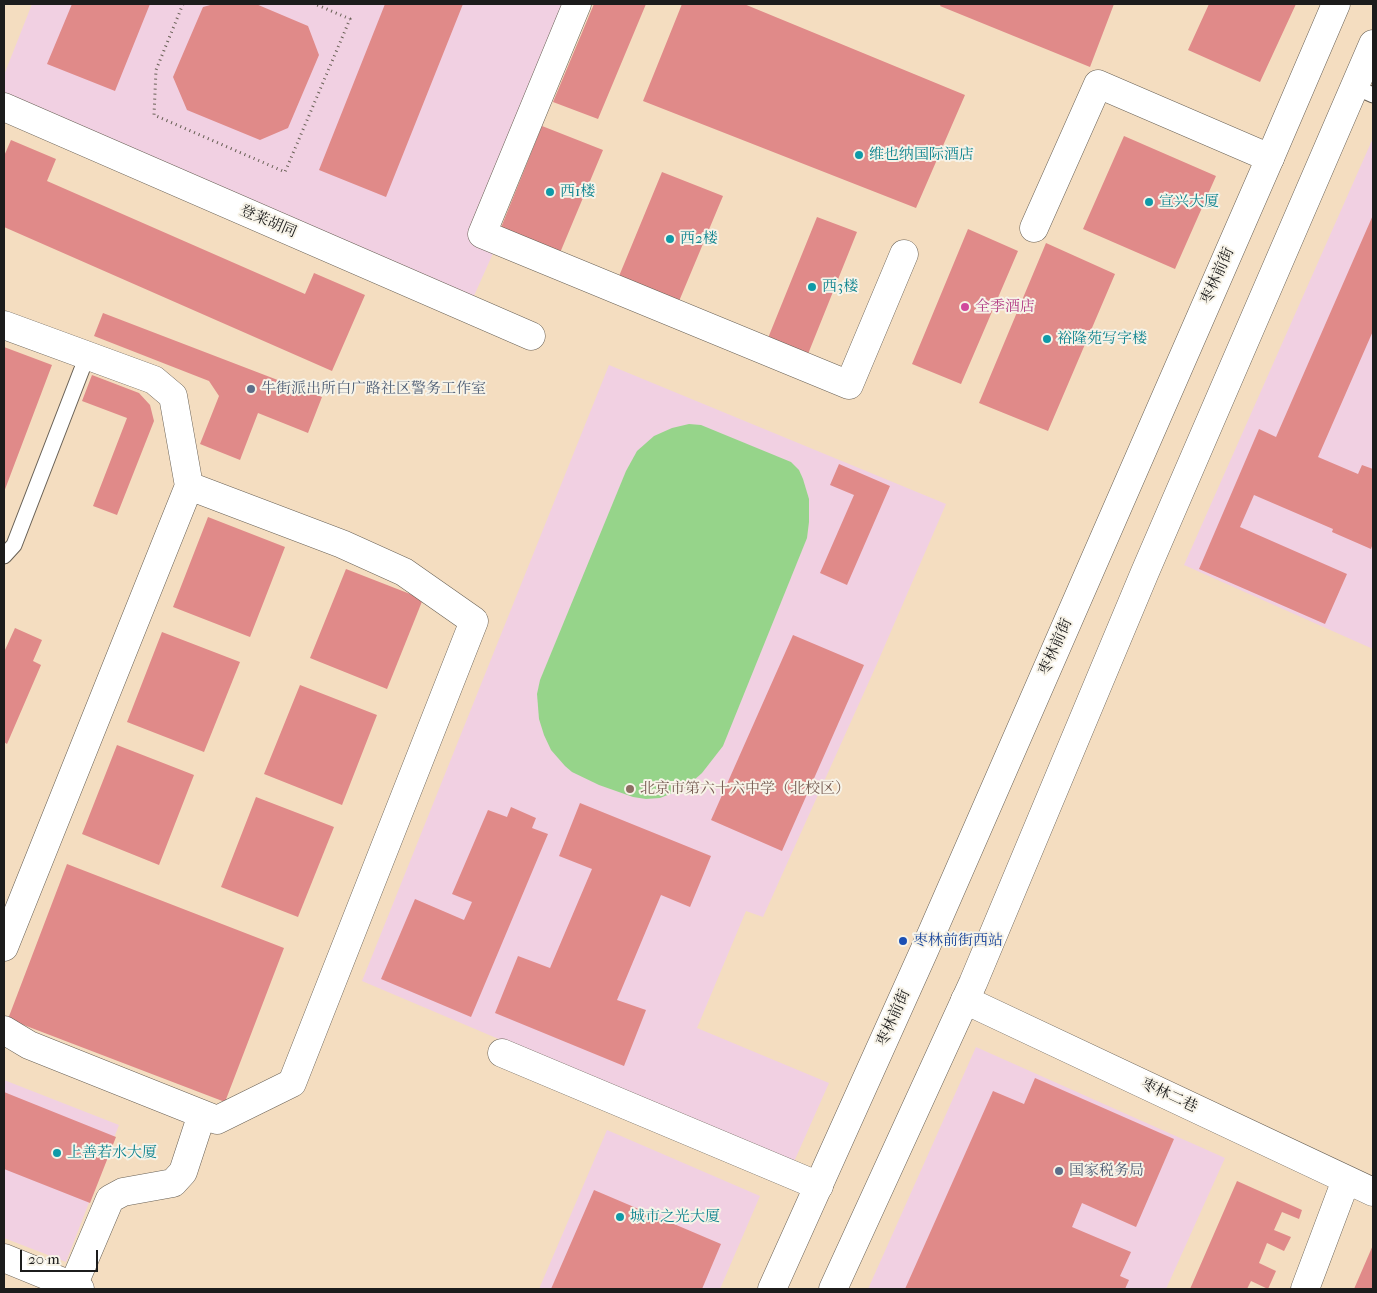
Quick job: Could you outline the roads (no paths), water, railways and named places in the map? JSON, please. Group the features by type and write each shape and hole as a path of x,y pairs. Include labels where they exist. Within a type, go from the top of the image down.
{"street":[{"path":"577,4 482,234 849,385 904,254"},
{"name":"枣林前街","path":"772,1289 924,951 1336,4"},
{"path":"832,1289 965,1000 1149,563 1364,91 1373,44"},
{"path":"1034,228 1098,84 1270,158"},
{"name":"登莱胡同","path":"4,108 532,336"},
{"path":"4,325 154,380 172,396 189,486 4,947"},
{"path":"4,1030 29,1045 216,1120 292,1082 474,621 404,572 342,544 189,486"},
{"name":"枣林二巷","path":"965,1000 1373,1192"},
{"path":"502,1053 819,1186"},
{"path":"4,1258 76,1288 110,1199 123,1192 173,1183 183,1172 202,1114"},
{"path":"1304,1289 1346,1180"}],"lane":[{"path":"4,556 14,546 87,356"}],"place":[{"name":"维也纳国际酒店","path":"859,155"},
{"name":"西1楼","path":"550,192"},
{"name":"宣兴大厦","path":"1149,202"},
{"name":"西2楼","path":"670,239"},
{"name":"西3楼","path":"812,287"},
{"name":"全季酒店","path":"965,307"},
{"name":"裕隆苑写字楼","path":"1047,339"},
{"name":"牛街派出所白广路社区警务工作室","path":"251,389"},
{"name":"北京市第六十六中学（北校区）","path":"630,789"},
{"name":"枣林前街西站","path":"903,941"},
{"name":"上善若水大厦","path":"57,1153"},
{"name":"国家税务局","path":"1059,1171"},
{"name":"城市之光大厦","path":"620,1217"}]}
